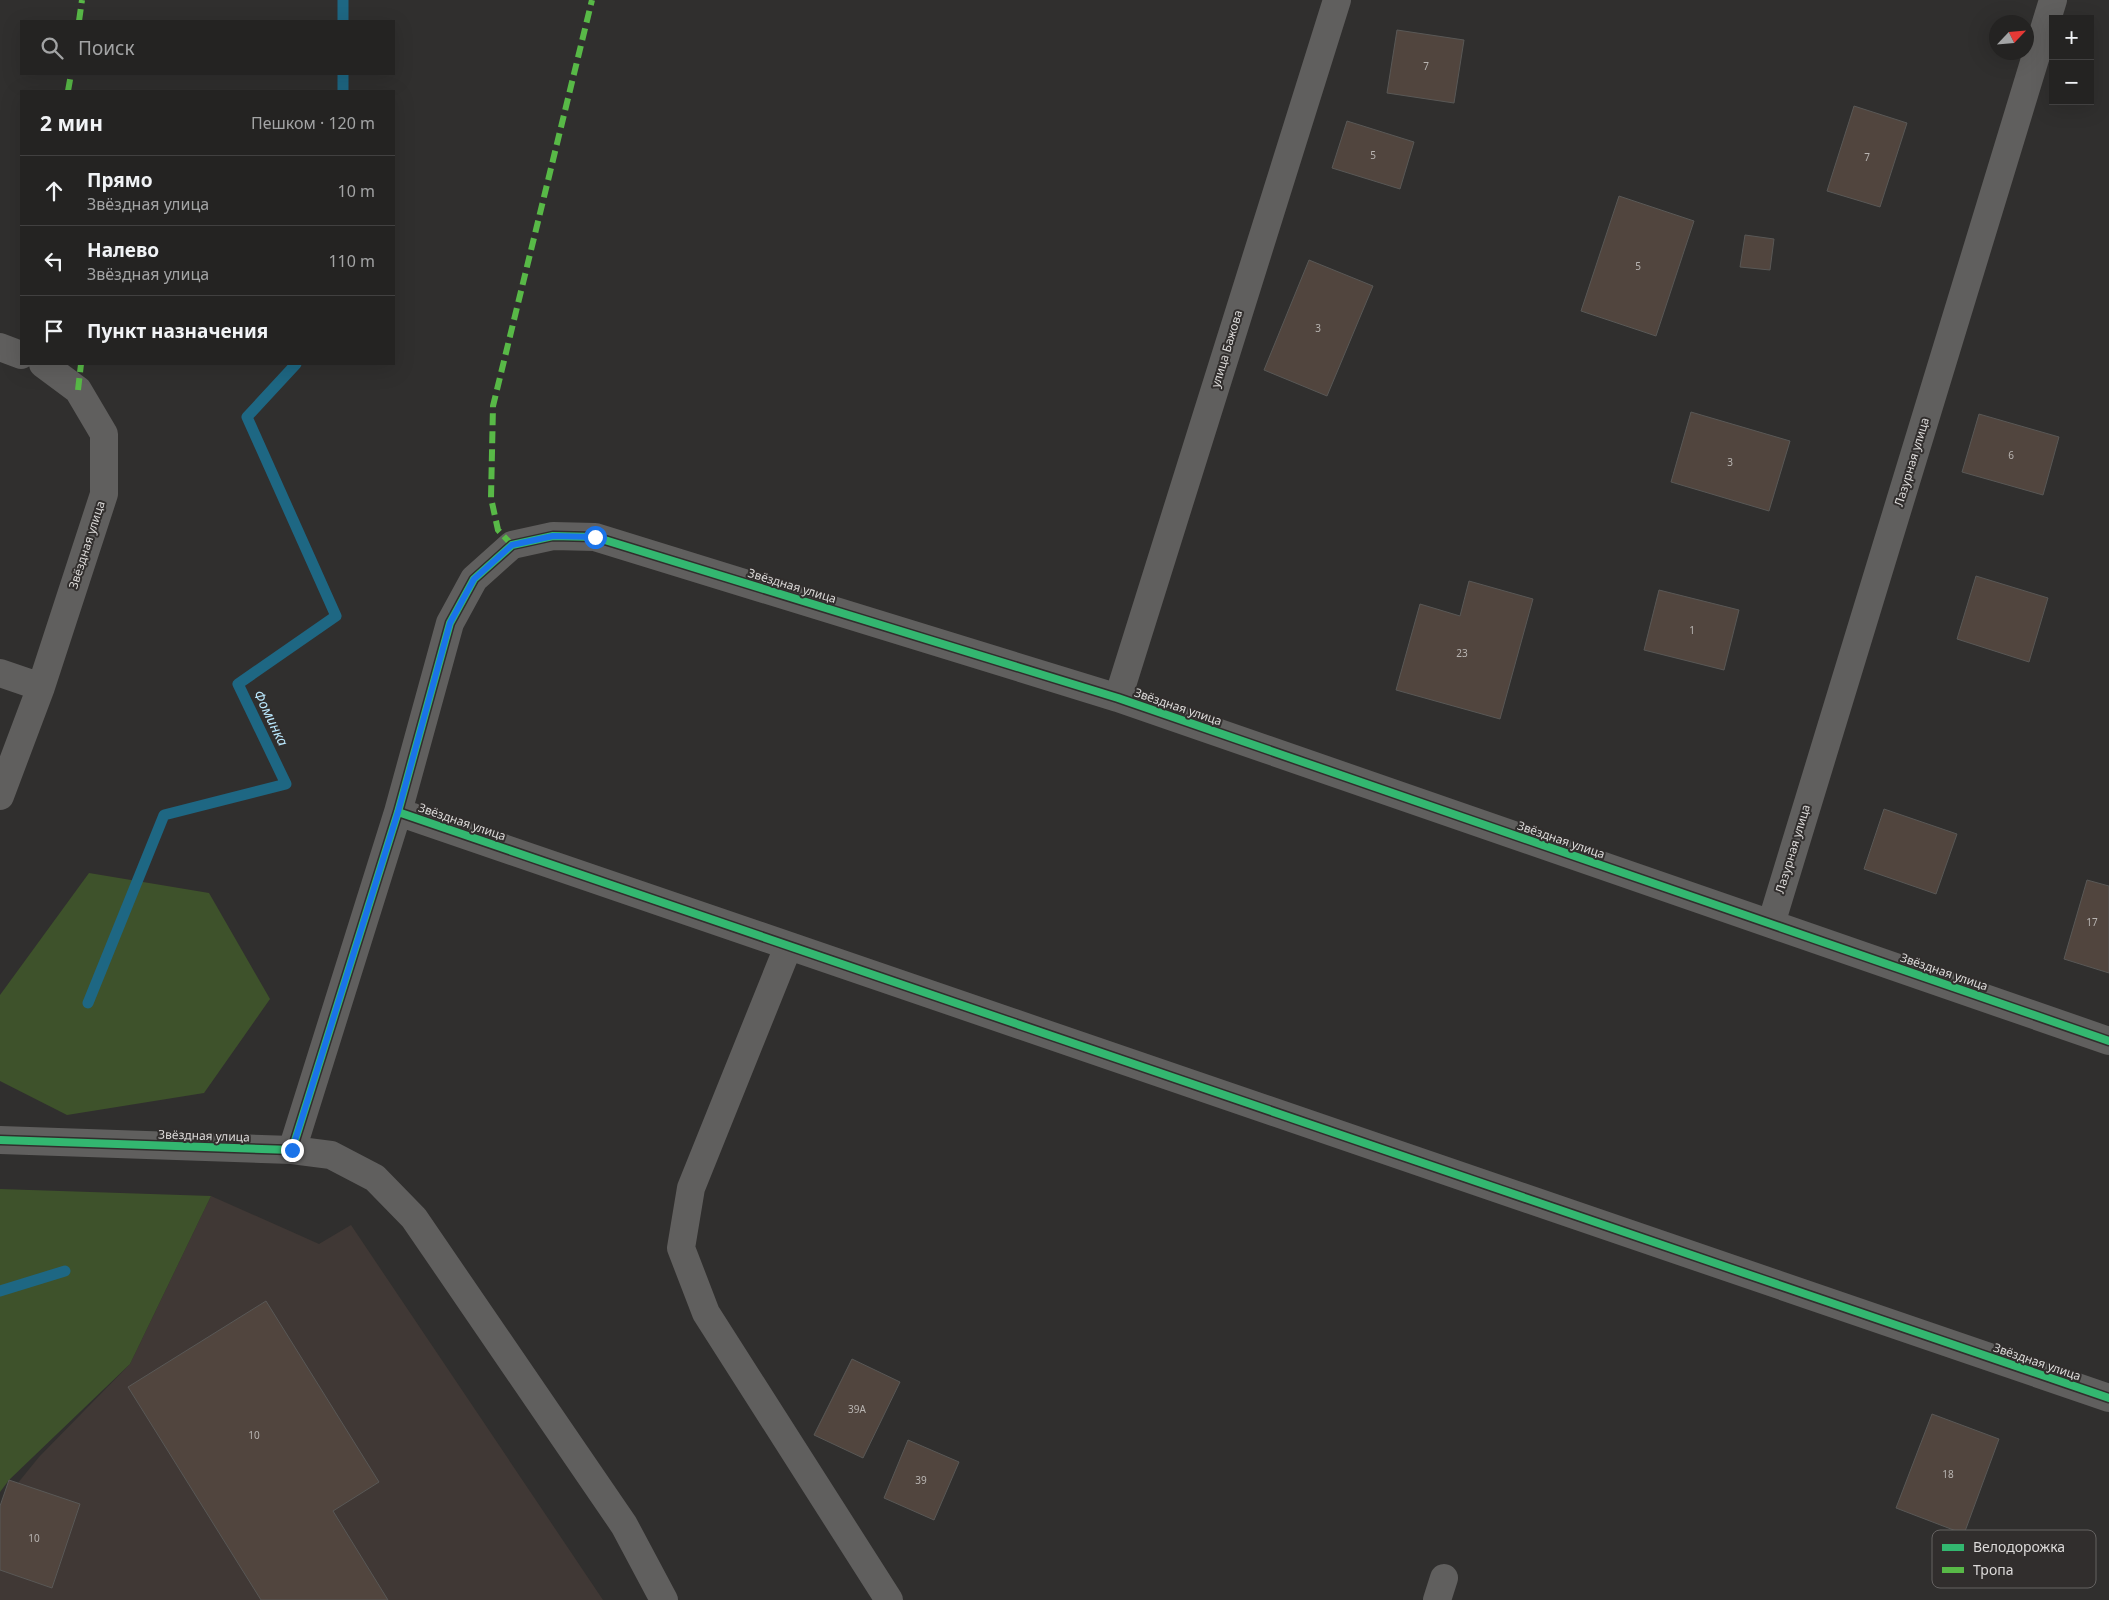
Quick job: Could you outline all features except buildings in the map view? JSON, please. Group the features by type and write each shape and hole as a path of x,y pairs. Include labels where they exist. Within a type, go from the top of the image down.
{"street":[{"name":"улица Бажова","path":"1118,698 1337,0"},
{"name":"Лазурная улица","path":"1770,924 2053,0"},
{"path":"0,347 20,355"},
{"name":"Звёздная улица","path":"0,796 41,687 104,494 104,434 78,390 44,365"},
{"name":"Звёздная улица","path":"0,1140 292,1150 398,812 450,623 474,579 512,545 553,536 595,537 1118,698 2109,1041"},
{"path":"0,674 41,687"},
{"name":"Звёздная улица","path":"398,812 2109,1398"},
{"path":"788,947 691,1188 681,1248 706,1313 889,1600"},
{"path":"292,1150 331,1155 375,1178 414,1218 624,1525 664,1600"}],"shaded area":[{"path":"211,1196 319,1244 351,1225 603,1600 0,1600 0,1505 39,1457 130,1364"}],"green space":[{"path":"89,873 209,893 270,999 204,1093 67,1115 0,1081 0,995"},
{"path":"0,1189 211,1196 130,1364 9,1480 0,1492"}],"waterway":[{"name":"Фоминка","path":"343,0 343,20"},
{"name":"Фоминка","path":"343,75 343,90"},
{"name":"Фоминка","path":"88,1003 164,815 286,784 238,684 336,616 247,417 295,365"},
{"name":"Фоминка","path":"0,1291 65,1271"}],"marked path":[{"path":"79,20 82,0"},
{"path":"512,545 498,530 491,498 493,406 592,0"},
{"path":"68,90 71,75"},
{"path":"78,390 81,365"}],"cycle path":[{"path":"0,1140 292,1150 398,812 450,623 474,579 512,545 553,536 595,537 1118,698 2109,1041"},
{"path":"398,812 2109,1398"}],"route":[{"path":"292,1150 398,812 450,623 474,579 512,545 553,536 595,537"}]}
